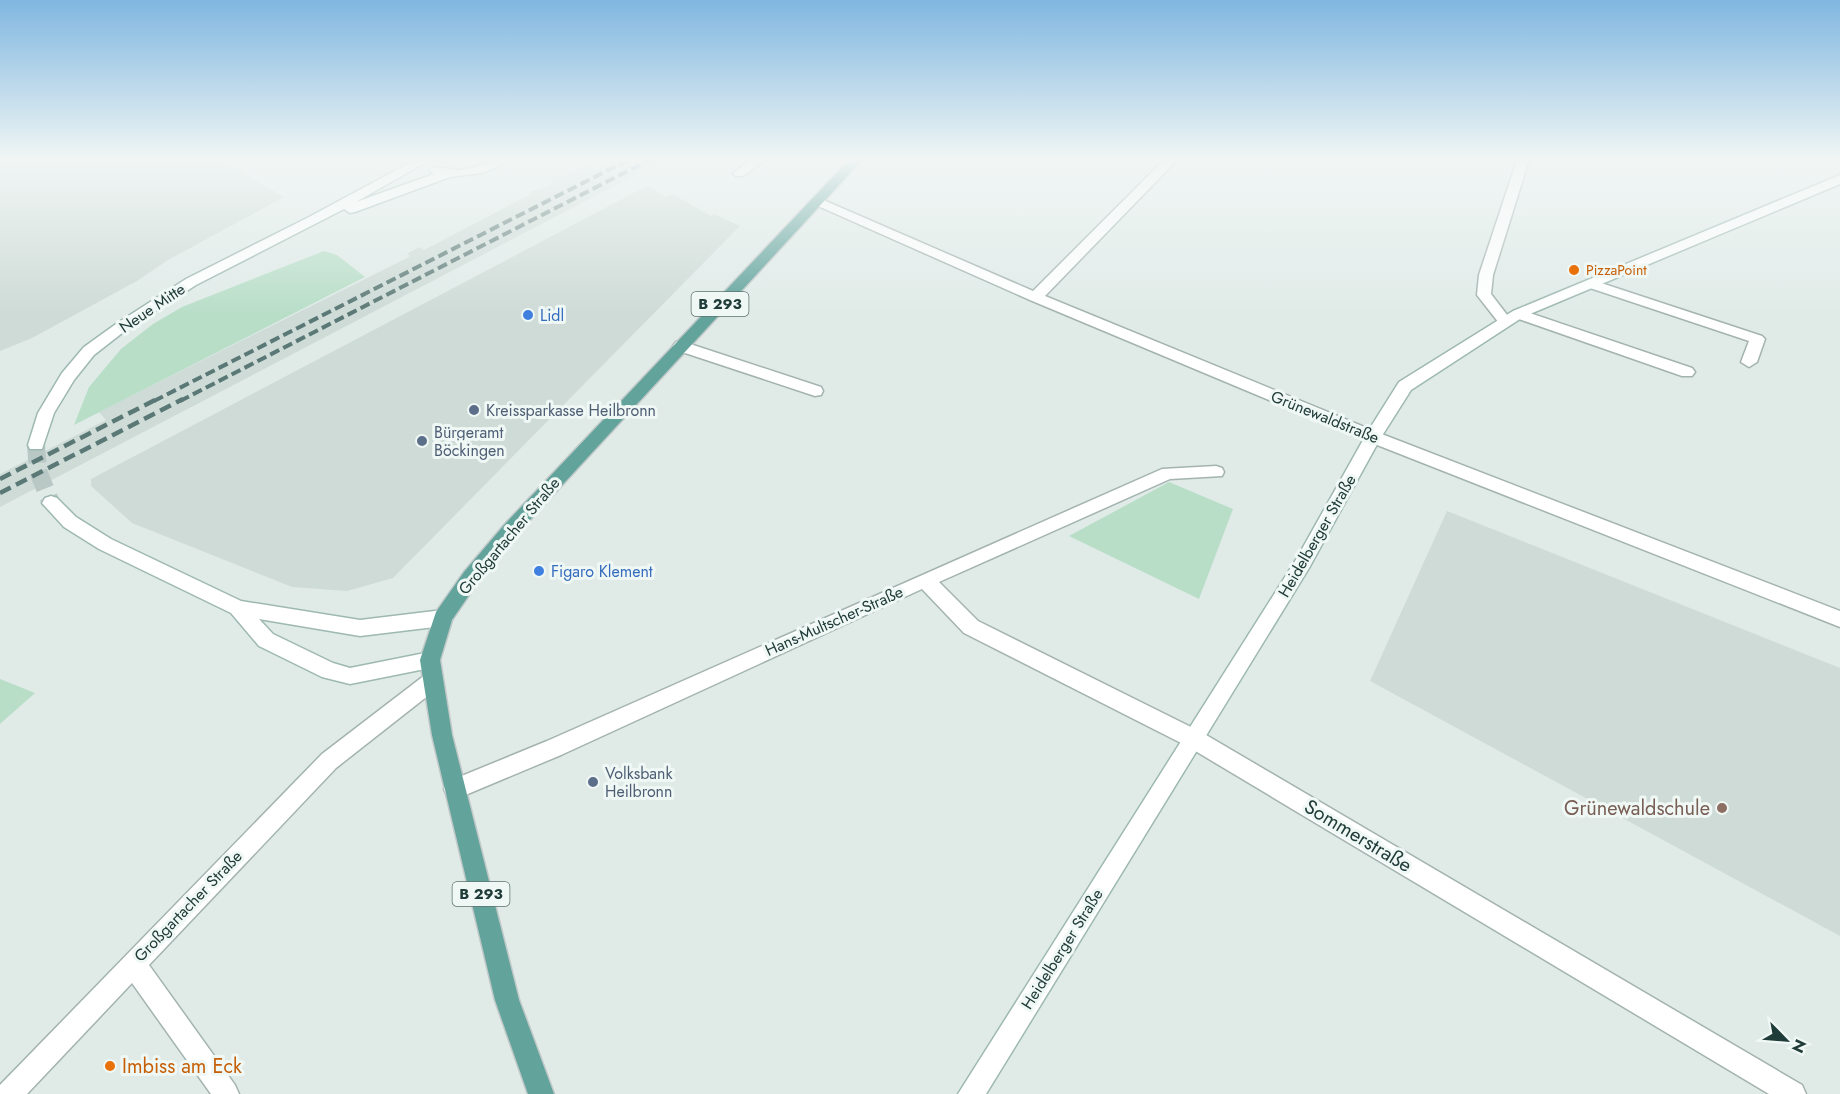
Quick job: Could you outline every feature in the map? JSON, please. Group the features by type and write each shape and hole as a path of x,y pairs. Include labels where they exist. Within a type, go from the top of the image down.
{"main road":[{"name":"Großgartacher Straße","path":"432,681 430,660 443,618 471,577 511,529 808,211"},
{"name":"B 293","path":"432,681 455,789 507,1000 541,1094"}],"street":[{"name":"Neue Mitte","path":"36,445 46,412 68,377 89,351 154,304 191,282 330,211"},
{"name":"Neue Mitte","path":"314,220 340,211"},
{"name":"Grünewaldstraße","path":"837,211 1035,297 1373,437 1840,619"},
{"path":"1035,297 1120,211"},
{"path":"1507,211 1486,275 1484,295 1511,317 1687,372"},
{"name":"Heidelberger Straße","path":"971,1094 1303,563 1373,437 1405,386 1511,317 1764,211"},
{"path":"1592,284 1757,339 1749,362"},
{"path":"681,346 815,391"},
{"name":"Hans-Multscher-Straße","path":"455,789 554,748 1168,473 1216,472"},
{"path":"51,503 70,522 105,544 238,608 360,628 443,618"},
{"name":"Sommerstraße","path":"925,580 971,627 1194,739 1793,1094"},
{"path":"238,608 266,640 329,671 350,676 430,660"},
{"name":"Großgartacher Straße","path":"9,1094 329,761 432,681"},
{"path":"133,963 226,1094"}],"shaded area":[{"path":"0,211 258,211 32,338 0,351"},
{"path":"498,211 566,211 0,507 0,474 106,420 99,412 407,258 410,256 407,254 419,247 424,250"},
{"path":"599,211 702,211 740,226 393,578 347,591 292,587 132,523 91,486 91,479"},
{"name":"Grünewaldschule","path":"1447,511 1840,668 1840,936 1370,681"}],"green space":[{"path":"324,251 337,255 365,277 74,425 89,387 121,349 153,324 182,307"},
{"path":"1169,482 1233,509 1199,599 1069,536"},
{"path":"0,679 35,693 0,724"}],"tunnel":[{"path":"36,445 38,471 51,503"}],"railway":[{"path":"154,401 528,211"},
{"path":"180,401 550,211"},
{"path":"0,479 157,399"},
{"path":"0,493 183,399"}],"place":[{"name":"PizzaPoint","path":"1574,270"},
{"name":"Lidl","path":"528,315"},
{"name":"Kreissparkasse Heilbronn","path":"474,410"},
{"name":"Bürgeramt Böckingen","path":"422,441"},
{"name":"Figaro Klement","path":"539,571"},
{"name":"Volksbank Heilbronn","path":"593,782"},
{"name":"Grünewaldschule","path":"1722,808"},
{"name":"Imbiss am Eck","path":"110,1066"}]}
